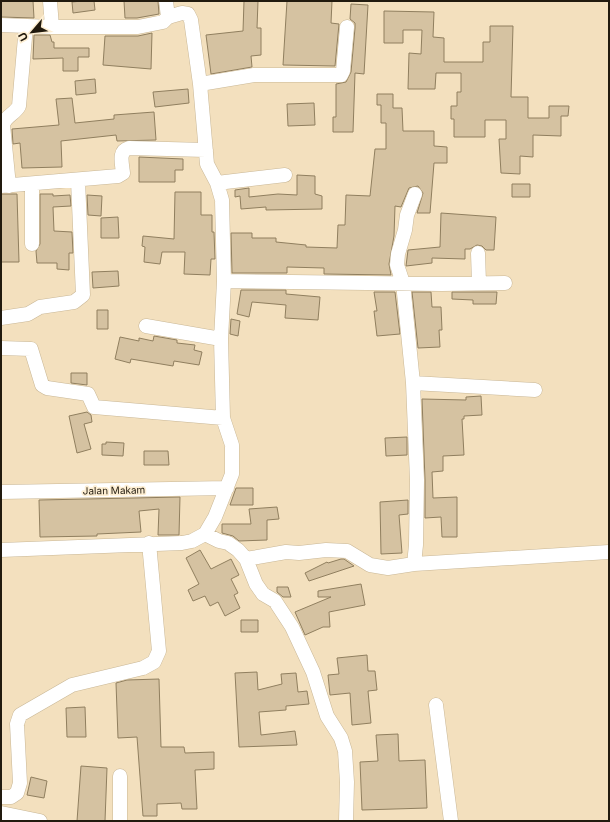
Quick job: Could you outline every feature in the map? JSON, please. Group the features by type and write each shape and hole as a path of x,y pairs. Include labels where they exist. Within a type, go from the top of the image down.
{"street":[{"path":"50,1 52,27"},
{"path":"166,1 168,17"},
{"path":"1,25 52,27 138,27 163,22 168,17 182,13 188,14 191,20 200,84 207,164 217,182 222,200 224,281 222,339 224,418 232,445 232,474 215,518 205,534 192,541 182,543 150,543 1,550"},
{"path":"26,26 19,106 6,118 3,124 5,186 78,181 118,176 123,172 122,153 126,148 206,150"},
{"path":"200,84 254,74 341,75 343,71 347,27"},
{"path":"217,182 285,174"},
{"path":"1,318 16,317 28,314 40,307 74,302 83,295 78,181"},
{"path":"32,184 32,244"},
{"path":"414,564 416,545 417,480 413,383 403,283 398,265 398,254 405,230 407,215 415,194"},
{"path":"478,253 480,283"},
{"path":"224,281 505,283"},
{"path":"146,326 222,339"},
{"path":"1,348 31,349 42,385 47,388 88,394 94,407 224,418"},
{"path":"413,383 535,390"},
{"name":"Jalan Makam","path":"1,492 227,488"},
{"path":"205,534 219,541 228,543 246,559 256,584 263,594 275,602 292,627 312,672 326,716 341,738 345,751 347,782 346,821"},
{"path":"1,797 11,796 17,793 20,783 17,724 20,715 72,685 143,668 154,662 159,651 150,543"},
{"path":"246,559 286,552 299,553 326,550 347,551 370,565 388,568 414,564 609,552"},
{"path":"436,705 451,821"},
{"path":"120,776 120,821"},
{"path":"1,814 34,820"}],"building":[{"path":"1,1 33,1 34,18 1,17"},
{"path":"94,1 95,10 73,13 72,2"},
{"path":"124,1 158,1 159,14 137,18 125,18"},
{"path":"244,1 258,1 257,28 261,28 261,55 251,56 252,67 211,74 206,35 243,31"},
{"path":"287,1 332,1 331,23 339,24 335,66 283,65"},
{"path":"351,4 368,5 364,74 355,73 353,132 333,132 333,117 336,117 336,84 346,82 351,72 355,23 350,19"},
{"path":"384,11 434,12 433,37 444,38 444,62 483,62 483,42 490,42 490,26 513,26 511,97 528,97 528,118 549,118 549,106 569,106 568,116 561,116 561,136 533,135 533,157 520,156 520,174 501,173 499,139 506,139 506,120 485,120 485,137 454,137 454,119 451,119 451,106 457,106 457,92 461,92 461,73 436,73 435,89 408,89 409,53 421,54 422,30 403,30 403,43 384,43"},
{"path":"152,33 151,69 103,65 105,36 138,36"},
{"path":"34,35 50,35 52,42 54,42 54,48 89,48 89,57 78,57 78,71 63,71 63,58 33,59"},
{"path":"95,79 96,93 76,95 75,81"},
{"path":"188,89 189,103 155,107 153,92"},
{"path":"377,94 393,94 393,108 402,108 403,131 434,131 434,146 447,147 447,163 434,163 430,213 417,213 423,193 418,186 409,188 401,207 395,206 394,236 389,264 391,275 324,274 324,268 287,267 287,273 232,273 231,233 252,233 252,238 276,238 276,242 306,245 306,247 337,248 338,225 345,225 346,195 370,196 375,149 386,149 386,123 381,123 381,105 377,105"},
{"path":"72,98 75,123 114,119 114,115 154,112 156,140 117,141 116,135 61,141 62,167 22,168 20,143 13,144 12,129 59,125 56,99"},
{"path":"314,103 315,125 288,126 287,104"},
{"path":"139,157 183,159 183,170 175,170 175,182 139,182"},
{"path":"297,175 315,176 315,194 322,196 322,209 266,210 266,207 241,209 240,196 235,197 235,190 249,188 249,197 278,194 297,195"},
{"path":"512,184 530,184 530,197 512,197"},
{"path":"175,192 201,192 201,215 212,215 215,259 211,259 210,275 184,274 185,252 162,252 160,264 144,262 145,247 142,246 143,236 174,239"},
{"path":"1,194 17,194 19,262 1,262"},
{"path":"40,194 53,194 53,196 70,195 71,206 53,207 54,231 72,232 73,253 69,253 69,270 57,269 57,263 37,263 36,251 40,244"},
{"path":"87,195 102,196 101,216 88,215"},
{"path":"441,213 496,217 494,250 486,250 482,246 477,245 470,249 465,249 465,259 432,258 432,263 406,266 408,250 440,247"},
{"path":"118,217 119,238 101,238 101,218"},
{"path":"118,271 119,286 93,288 92,272"},
{"path":"241,290 286,290 286,294 320,297 318,320 285,318 286,305 252,302 249,317 237,314"},
{"path":"374,292 395,292 400,334 377,336 374,311 377,311"},
{"path":"412,292 431,292 432,307 441,307 442,330 439,330 440,347 418,348"},
{"path":"452,292 497,292 496,304 473,304 473,300 452,299"},
{"path":"97,310 108,310 108,329 97,329"},
{"path":"231,319 240,321 238,336 230,334"},
{"path":"154,336 177,340 177,343 195,345 194,350 202,352 199,365 174,361 173,366 131,359 130,363 115,359 120,337 139,341 139,338 153,341"},
{"path":"71,373 87,373 87,385 71,383"},
{"path":"481,396 482,415 464,416 464,419 462,419 464,455 443,456 443,471 432,472 433,498 457,497 457,537 442,537 441,517 425,518 422,399 466,400 466,397"},
{"path":"87,412 91,415 92,422 84,424 91,449 77,453 69,416"},
{"path":"407,437 407,455 386,456 385,438"},
{"path":"106,442 124,443 123,456 102,455 102,444 106,444"},
{"path":"144,451 168,451 169,465 144,465"},
{"path":"236,488 253,488 253,505 230,505"},
{"path":"180,497 179,535 158,535 159,509 139,511 141,532 97,534 97,536 40,537 39,500"},
{"path":"408,500 408,514 399,515 402,553 381,554 380,502"},
{"path":"277,507 279,519 267,520 267,540 239,541 233,536 222,533 222,524 251,524 249,509"},
{"path":"200,550 211,569 231,559 239,575 231,579 238,593 234,595 240,608 225,616 218,602 210,606 205,596 193,601 188,590 199,584 186,558"},
{"path":"344,559 354,566 309,581 305,573 327,562"},
{"path":"361,584 365,605 329,612 330,627 323,627 305,635 295,612 331,597 318,597 318,591"},
{"path":"277,587 288,587 291,597 283,597 277,592"},
{"path":"241,620 258,620 258,632 241,632"},
{"path":"367,655 368,671 375,671 377,690 368,691 371,723 352,725 350,693 330,695 328,675 339,674 337,658"},
{"path":"257,672 258,690 282,684 281,674 296,673 298,692 307,691 309,704 286,706 286,710 259,712 261,735 295,731 297,745 239,747 235,673"},
{"path":"159,679 161,747 184,747 185,753 214,752 214,769 195,770 197,809 182,809 181,803 157,804 157,816 143,816 137,737 118,738 116,683 127,680"},
{"path":"85,707 86,737 67,737 66,708"},
{"path":"398,734 399,761 425,760 427,808 362,810 360,762 378,761 376,735"},
{"path":"81,766 107,768 105,821 77,821"},
{"path":"31,777 47,781 44,798 27,795"}]}
